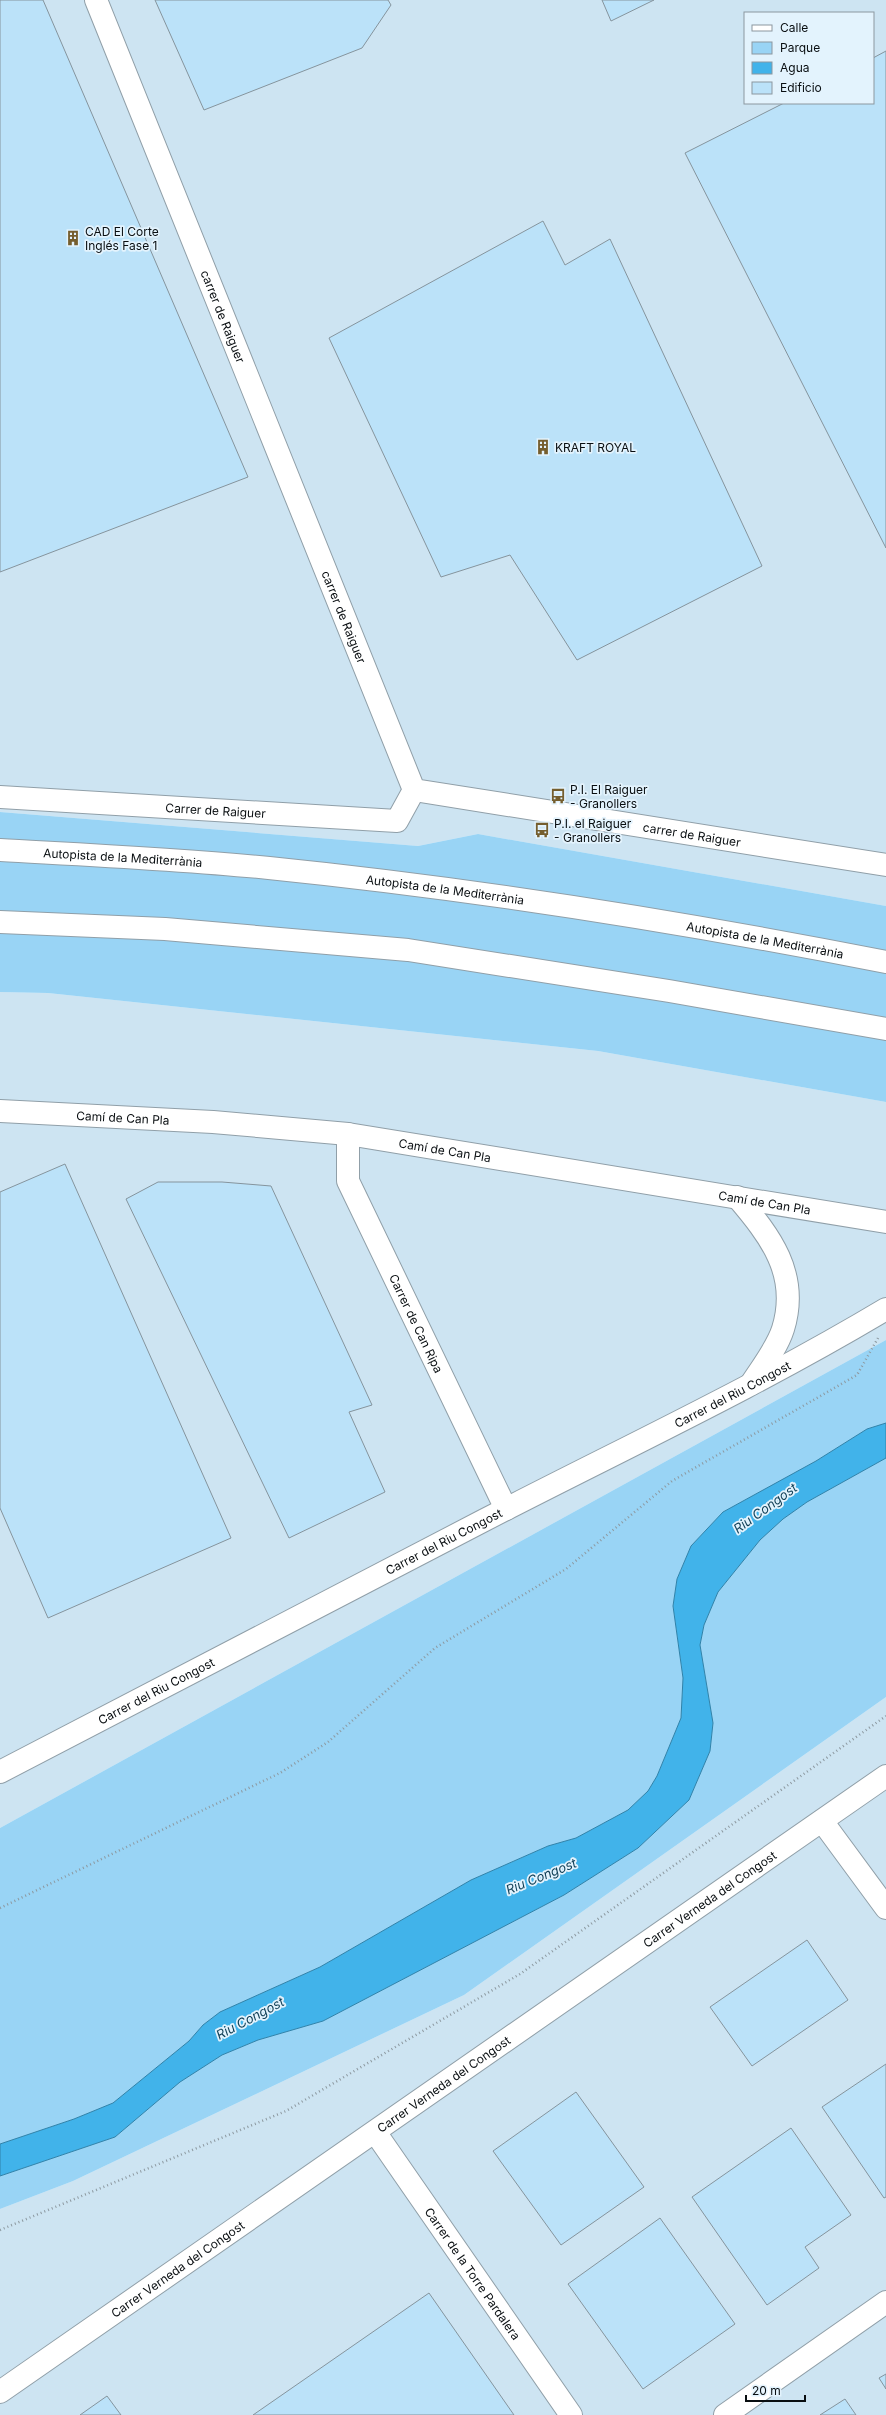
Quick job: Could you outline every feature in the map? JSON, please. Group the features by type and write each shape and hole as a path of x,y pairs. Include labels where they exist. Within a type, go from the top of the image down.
{"main road":[{"name":"carrer de Raiguer","path":"96,0 414,790 886,865"},
{"name":"Carrer de Raiguer","path":"0,796 397,821 414,790"},
{"name":"Autopista de la Mediterrània","path":"0,850 267,867 442,887 600,910 886,962"},
{"path":"0,922 165,929 408,950 661,990 886,1029"},
{"name":"Camí de Can Pla","path":"0,1111 213,1122 348,1134 886,1222"},
{"name":"Carrer de Can Ripa","path":"348,1134 348,1181 506,1509"},
{"path":"737,1197 776,1247 782,1262 787,1286 787,1307 783,1329 751,1385"},
{"name":"Carrer del Riu Congost","path":"0,1772 506,1509 751,1385 881,1312"},
{"name":"Carrer Verneda del Congost","path":"0,2392 886,1776"},
{"path":"822,1821 886,1908"},
{"name":"Carrer de la Torre Pardalera","path":"374,2132 571,2415"},
{"path":"725,2415 886,2302"}],"path":[{"path":"0,1908 280,1773 328,1742 435,1648 566,1569 672,1481 695,1466 857,1375 881,1333 881,1312"},
{"path":"0,2230 286,2111 520,1974 886,1716"}],"shaded area":[{"path":"0,0 886,0 886,906 478,834 418,846 0,812"},
{"path":"0,992 48,993 598,1051 886,1102 886,1340 0,1828"},
{"path":"886,1697 886,2415 0,2415 0,2209 73,2181 464,1995"}],"green space":[{"path":"0,812 418,846 478,834 886,906 886,1102 598,1051 48,993 0,992"},
{"path":"886,1340 886,1423 867,1429 816,1461 723,1512 691,1546 677,1579 673,1606 683,1678 681,1718 657,1776 648,1791 628,1810 576,1838 548,1846 471,1880 320,1967 220,2012 203,2025 189,2041 113,2103 74,2119 0,2144 0,1828"},
{"path":"886,1458 886,1697 464,1995 73,2181 0,2209 0,2176 115,2137 180,2082 222,2055 258,2040 323,2021 564,1895 638,1848 689,1800 710,1751 713,1723 700,1645 704,1625 718,1592 760,1540 783,1519 807,1502"}],"water":[{"name":"Riu Congost","path":"886,1423 886,1458 807,1502 783,1519 760,1540 718,1592 704,1625 700,1645 713,1723 710,1751 689,1800 638,1848 564,1895 323,2021 258,2040 222,2055 180,2082 115,2137 0,2176 0,2144 74,2119 113,2103 189,2041 203,2025 220,2012 320,1967 471,1880 548,1846 576,1838 628,1810 648,1791 657,1776 681,1718 683,1678 673,1606 677,1579 691,1546 723,1512 816,1461 867,1429"}],"building":[{"name":"CAD El Corte Inglés Fase 1","path":"0,0 43,0 248,477 0,572"},
{"path":"155,0 388,0 391,5 362,48 204,110"},
{"path":"602,0 654,0 611,21"},
{"path":"886,51 886,548 685,153 782,104 874,104 874,57"},
{"name":"KRAFT ROYAL","path":"543,221 565,265 610,239 762,566 577,660 510,555 441,577 329,338"},
{"path":"65,1164 231,1538 48,1618 0,1508 0,1192"},
{"path":"158,1182 222,1182 271,1186 372,1405 349,1412 385,1492 289,1538 126,1199"},
{"path":"807,1940 848,2000 752,2066 710,2007"},
{"path":"886,2064 886,2197 884,2198 822,2107"},
{"path":"576,2092 644,2187 561,2245 493,2151"},
{"path":"791,2128 851,2215 805,2247 819,2268 767,2305 692,2197"},
{"path":"660,2218 735,2324 643,2389 568,2284"},
{"path":"429,2293 514,2415 253,2415"},
{"path":"886,2374 886,2389 879,2378"},
{"path":"107,2396 121,2415 80,2415"},
{"path":"845,2399 856,2415 820,2415"}],"place":[{"name":"CAD El Corte Inglés Fase 1","path":"73,238"},
{"name":"KRAFT ROYAL","path":"543,447"},
{"name":"P.I. El Raiguer - Granollers","path":"558,796"},
{"name":"P.I. el Raiguer - Granollers","path":"542,830"}]}
